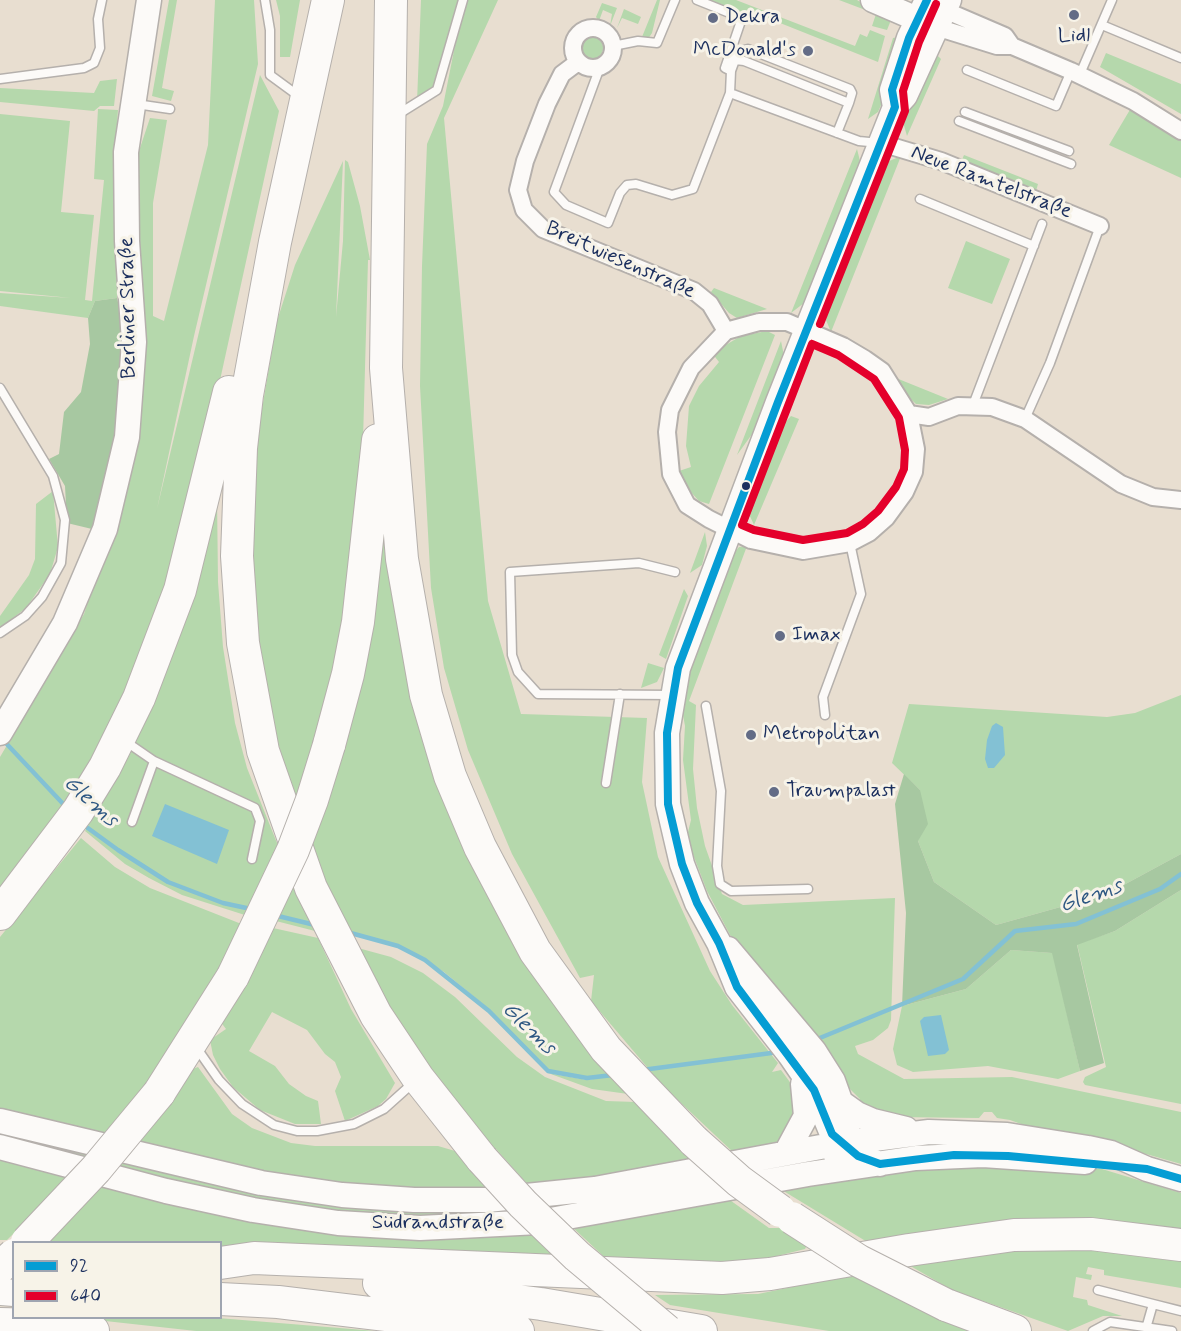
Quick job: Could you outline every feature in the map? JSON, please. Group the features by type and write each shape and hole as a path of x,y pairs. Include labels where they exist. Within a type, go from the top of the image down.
{"highway":[{"path":"328,0 275,242 257,335 241,448 237,556 240,603 248,674 263,751 311,888 354,976 418,1078 482,1158 523,1204 577,1256 667,1331"},
{"path":"28,1241 96,1169 159,1093 194,1042 233,976 293,850 312,800 329,744 348,674 362,599 386,368 391,0"},
{"path":"0,914 54,846 105,767 140,698 180,590 244,325 275,242"},
{"path":"386,368 405,588 417,657 434,725 454,785 501,892 535,951 578,1013 632,1080 685,1133 739,1181 786,1215 868,1266 946,1305 1015,1331"},
{"path":"222,1263 254,1258 722,1278 770,1274 961,1242 1022,1235 1122,1236 1181,1245"},
{"path":"0,1267 12,1257"},
{"path":"222,1269 303,1274 466,1293 701,1331"},
{"path":"222,1299 278,1302 518,1331"},
{"path":"0,1324 42,1325 93,1331"}],"main road":[{"name":"Berliner Straße","path":"6,723 65,623 105,529 127,437 134,342 127,241 126,152 149,0"},
{"path":"808,1174 824,1168 842,1143 848,1129 843,1104 823,1064 737,987 719,943 697,903 682,864 668,804 667,733 672,695 682,657 806,330 895,107 892,90 931,9 873,0"},
{"path":"785,1031 800,1070 806,1116 786,1153"},
{"path":"800,1070 814,1090 832,1134 858,1156 880,1164"},
{"path":"843,1104 857,1114 886,1125 929,1132 1007,1135 1088,1148 1111,1153 1147,1169 1181,1179"},
{"name":"Südrandstraße","path":"0,1122 261,1183 342,1196 414,1200 487,1200 575,1191 842,1143 929,1132"},
{"name":"Südrandstraße","path":"0,1147 166,1191 253,1210 338,1223 420,1228 539,1222 808,1174 916,1158 983,1155 1147,1169"}],"street":[{"path":"931,9 997,46 1012,46 1076,73 1133,101 1181,131"},
{"path":"599,29 609,35 613,46 609,60 600,67 589,68 578,62 573,46 582,31 599,29"},
{"name":"Breitwiesenstraße","path":"578,62 562,74 547,104 525,161 518,190 524,210 543,229 694,291 710,303 726,332"},
{"name":"Neue Ramtelstraße","path":"881,143 941,161 1101,226"},
{"path":"759,322 787,322 806,330 843,345 882,371 909,414 916,449 914,472 905,492 886,518 869,533 850,543 803,551 752,540 729,530 687,505 671,474 667,432 670,410 691,368 726,332 759,322"},
{"path":"909,414 929,417 958,406 992,407 1025,419 1121,484 1153,497 1181,500"}],"lane":[{"path":"0,79 84,68 94,63 100,48 98,19 102,0"},
{"path":"265,0 270,30 270,75 307,102"},
{"path":"389,120 437,90 463,0"},
{"path":"613,46 638,41 657,43 675,0"},
{"path":"697,0 742,18 724,68 731,71"},
{"path":"967,70 1056,106 1102,26 1112,0"},
{"path":"1102,26 1181,58"},
{"path":"600,67 554,192 566,205 608,223 620,193 627,186 636,184 672,195 693,189 730,93 731,71 735,60 744,61 849,103 837,133"},
{"path":"730,93 859,141 881,143"},
{"path":"133,104 170,109"},
{"path":"965,112 1069,151"},
{"path":"959,121 1071,164"},
{"path":"920,200 1034,246"},
{"path":"973,405 1042,224"},
{"path":"1025,419 1050,363 1101,226"},
{"path":"0,388 53,476 65,520 61,563 42,597 25,616 0,633"},
{"path":"825,715 824,697 861,594 850,543"},
{"path":"672,695 538,694 518,672 510,645 510,572 639,563 675,572"},
{"path":"606,783 620,694"},
{"path":"706,706 721,791 717,866 720,884 731,891 808,890"},
{"path":"120,737 154,761 255,808 260,821 252,859"},
{"path":"132,822 154,761"},
{"path":"194,1042 219,1080 242,1104 274,1125 297,1131 317,1131 354,1124 384,1109 418,1078"},
{"path":"1098,1290 1181,1311"},
{"path":"1147,1325 1153,1305"},
{"path":"1093,1331 1110,1322 1147,1325 1172,1331"}],"green space":[{"path":"169,0 177,0 162,88 174,91 171,101 152,96"},
{"path":"215,0 254,0 258,64 194,336 157,509 260,75 279,111 192,508 115,733 0,901 0,757 84,614 130,471 139,281 138,154 150,118 167,120 153,203 153,316 164,321 208,145"},
{"path":"276,0 300,0 290,57 280,57 280,16"},
{"path":"421,0 463,0 437,90 417,102"},
{"path":"464,0 498,0 444,118 488,601 521,714 647,718 642,782 658,857 710,971 732,1005 778,1063 772,1072 781,1070 792,1085 796,1110 783,1141 773,1145 734,1153 664,1087 591,1001 594,975 580,978 512,854 468,750 444,668 431,588 420,386 422,266 427,144 443,106"},
{"path":"657,0 660,0 652,33 648,39 642,37"},
{"path":"703,0 736,0 855,46 860,34 867,37 870,30 885,36 878,62 750,11 747,17"},
{"path":"839,0 857,0 891,20 887,30 872,26 876,14"},
{"path":"602,3 617,8 610,26 612,14 603,10 599,21 596,17"},
{"path":"624,9 641,17 638,24 622,18 617,28"},
{"path":"592,37 600,40 603,48 600,56 592,59 584,56 581,48 584,40"},
{"path":"893,38 900,39 881,105 878,112 868,119"},
{"path":"1106,53 1181,84 1181,114 1100,67"},
{"path":"936,54 941,59 907,136 903,122 905,109"},
{"path":"117,79 114,106 100,106 94,111 0,102 0,88 94,93 100,81"},
{"path":"1131,108 1181,141 1181,178 1109,145"},
{"path":"98,109 118,110 115,151 117,298 95,301 88,318 0,306 0,293 71,298 0,291 0,114 70,121 61,212 94,215 85,300 92,301 104,180 94,179"},
{"path":"857,149 860,161 804,303 791,313"},
{"path":"964,155 1038,184 1036,191 961,162"},
{"path":"901,156 831,332 826,320 827,311 882,169 887,162"},
{"path":"345,160 348,162 360,206 370,260 368,260 363,440 344,627 324,721 296,805 275,732 258,633 253,564 254,479 258,432 277,321 295,265 343,161 336,317 343,241"},
{"path":"966,241 1010,259 992,304 948,288"},
{"path":"714,288 767,309 737,318 729,313 711,292"},
{"path":"117,298 128,343 116,429 92,529 67,523 65,486 49,459 59,454 64,412 81,392 90,344 88,318 95,301"},
{"path":"767,331 775,335 709,504 699,501 689,490 679,471 691,467 686,446 689,406 699,386 719,362 712,353 741,336"},
{"path":"781,341 784,356 755,430 737,455"},
{"path":"896,378 948,399 929,405 916,404 904,393"},
{"path":"791,416 799,419 754,525 749,514 750,507 780,428"},
{"path":"383,473 406,667 609,1074 585,1077 548,1070 490,1010 444,972 398,945 349,931 310,850"},
{"path":"53,491 58,547 50,574 26,608 0,628 0,616 29,575 35,559 36,504"},
{"path":"217,497 218,582 223,647 235,723 247,768 279,848 248,916 182,895 149,878 125,864 85,831 130,754 174,646"},
{"path":"705,532 707,546 702,565 690,573"},
{"path":"747,546 689,701 696,705 693,769 697,808 705,846 722,894 743,905 895,898 891,1020 888,1028 873,1040 855,1046 858,1054 904,1079 1012,1077 1181,1112 1181,1164 1132,1150 1046,1133 1010,1120 997,1118 992,1112 984,1112 979,1118 894,1117 857,1103 860,1099 845,1084 738,950 707,891 689,844 688,832 691,820 683,760 685,726 681,704 687,675 729,559 739,547"},
{"path":"684,589 688,596 666,659 659,655"},
{"path":"648,663 664,668 657,682 641,688"},
{"path":"1181,695 1181,854 1107,894 996,925 934,882 918,841 920,790 892,763 909,704 1107,717 1135,713"},
{"path":"904,774 920,790 928,824 918,841 934,882 996,925 1107,894 1181,854 1181,890 1115,931 1077,945 1104,1063 1080,1071 1052,953 1011,950 966,989 902,1006 906,913 895,804"},
{"path":"81,838 115,867 150,888 244,925 181,1042 106,1139 0,1113 0,937"},
{"path":"293,885 315,931 276,921"},
{"path":"1181,890 1181,1104 1085,1085 1083,1082 1085,1077 1106,1067 1077,944 1115,931"},
{"path":"273,928 318,938 351,1009 395,1083 386,1099 378,1106 345,1121 335,1091 341,1077 335,1062 325,1054 307,1030 272,1012 249,1051 275,1066 289,1084 318,1101 321,1124 295,1124 260,1110 233,1087 220,1069 213,1055 210,1040 226,1029 220,1021"},
{"path":"358,948 391,957 423,973 455,997 517,1057 545,1077 606,1101 636,1102 697,1162 531,1188 496,1149 493,1151 434,1076 389,1008"},
{"path":"1011,950 1053,953 1080,1071 1058,1079 988,1066 913,1072 897,1065 893,1049 902,1006 966,989"},
{"path":"198,1067 232,1114 252,1128 291,1143 315,1146 438,1146 455,1151 492,1191 367,1188 298,1180 137,1145 190,1070"},
{"path":"548,1073 587,1080 612,1076 628,1094 592,1089"},
{"path":"0,1132 92,1155 86,1162 0,1137"},
{"path":"0,1154 77,1171 7,1240 0,1240"},
{"path":"125,1159 507,1208 519,1221 342,1218 114,1173"},
{"path":"1045,1165 1102,1169 1181,1193 1181,1238 877,1248 777,1187 878,1168"},
{"path":"107,1180 218,1206 526,1227 565,1265 222,1249 222,1241 50,1241"},
{"path":"727,1198 769,1228 784,1228 807,1245 805,1249 745,1264 615,1267 569,1224"},
{"path":"1074,1248 1181,1256 1181,1288 1104,1275 1104,1270 1088,1267 1086,1274 1092,1275 1091,1280 1076,1277 1073,1297 1087,1300 1088,1305 1122,1316 1103,1316 1068,1331 952,1290 907,1264 1019,1249"},
{"path":"855,1274 984,1331 829,1331 670,1305 655,1295 758,1294"},
{"path":"222,1318 376,1331 196,1331 87,1319"}],"water":[{"path":"996,723 1003,727 1005,755 994,768 988,768 985,759 987,740 992,726"},
{"path":"165,804 229,830 217,864 152,836"},
{"path":"941,1015 949,1050 945,1054 928,1056 920,1021 924,1017"}],"waterway":[{"name":"Glems","path":"3,740 67,808"},
{"name":"Glems","path":"81,823 168,882 223,903 251,909"},
{"name":"Glems","path":"815,1040 963,979 1015,931 1076,924 1160,889 1181,874"},
{"name":"Glems","path":"274,915 315,925"},
{"name":"Glems","path":"347,932 398,946 425,960 489,1011 548,1071 587,1078 613,1075"},
{"name":"Glems","path":"642,1070 779,1052"}],"transit line":[{"name":"92","path":"927,0 909,38 892,90 895,107 778,402 678,668 667,733 668,804 682,864 697,903 719,943 737,987 814,1090 832,1134 858,1156 880,1164 954,1155 1008,1156 1147,1169 1181,1179"},
{"name":"640","path":"820,324 905,111 903,91 919,42 936,4"},
{"name":"640","path":"812,344 838,355 874,379 899,418 905,450 904,469 896,487 878,511 863,524 847,533 803,540 754,530 742,525 812,344"}],"place":[{"name":"Lidl","path":"1074,15"},
{"name":"Dekra","path":"713,18"},
{"name":"McDonald's","path":"808,51"},
{"name":"Imax","path":"780,636"},
{"name":"Metropolitan","path":"751,735"},
{"name":"Traumpalast","path":"774,792"}]}
